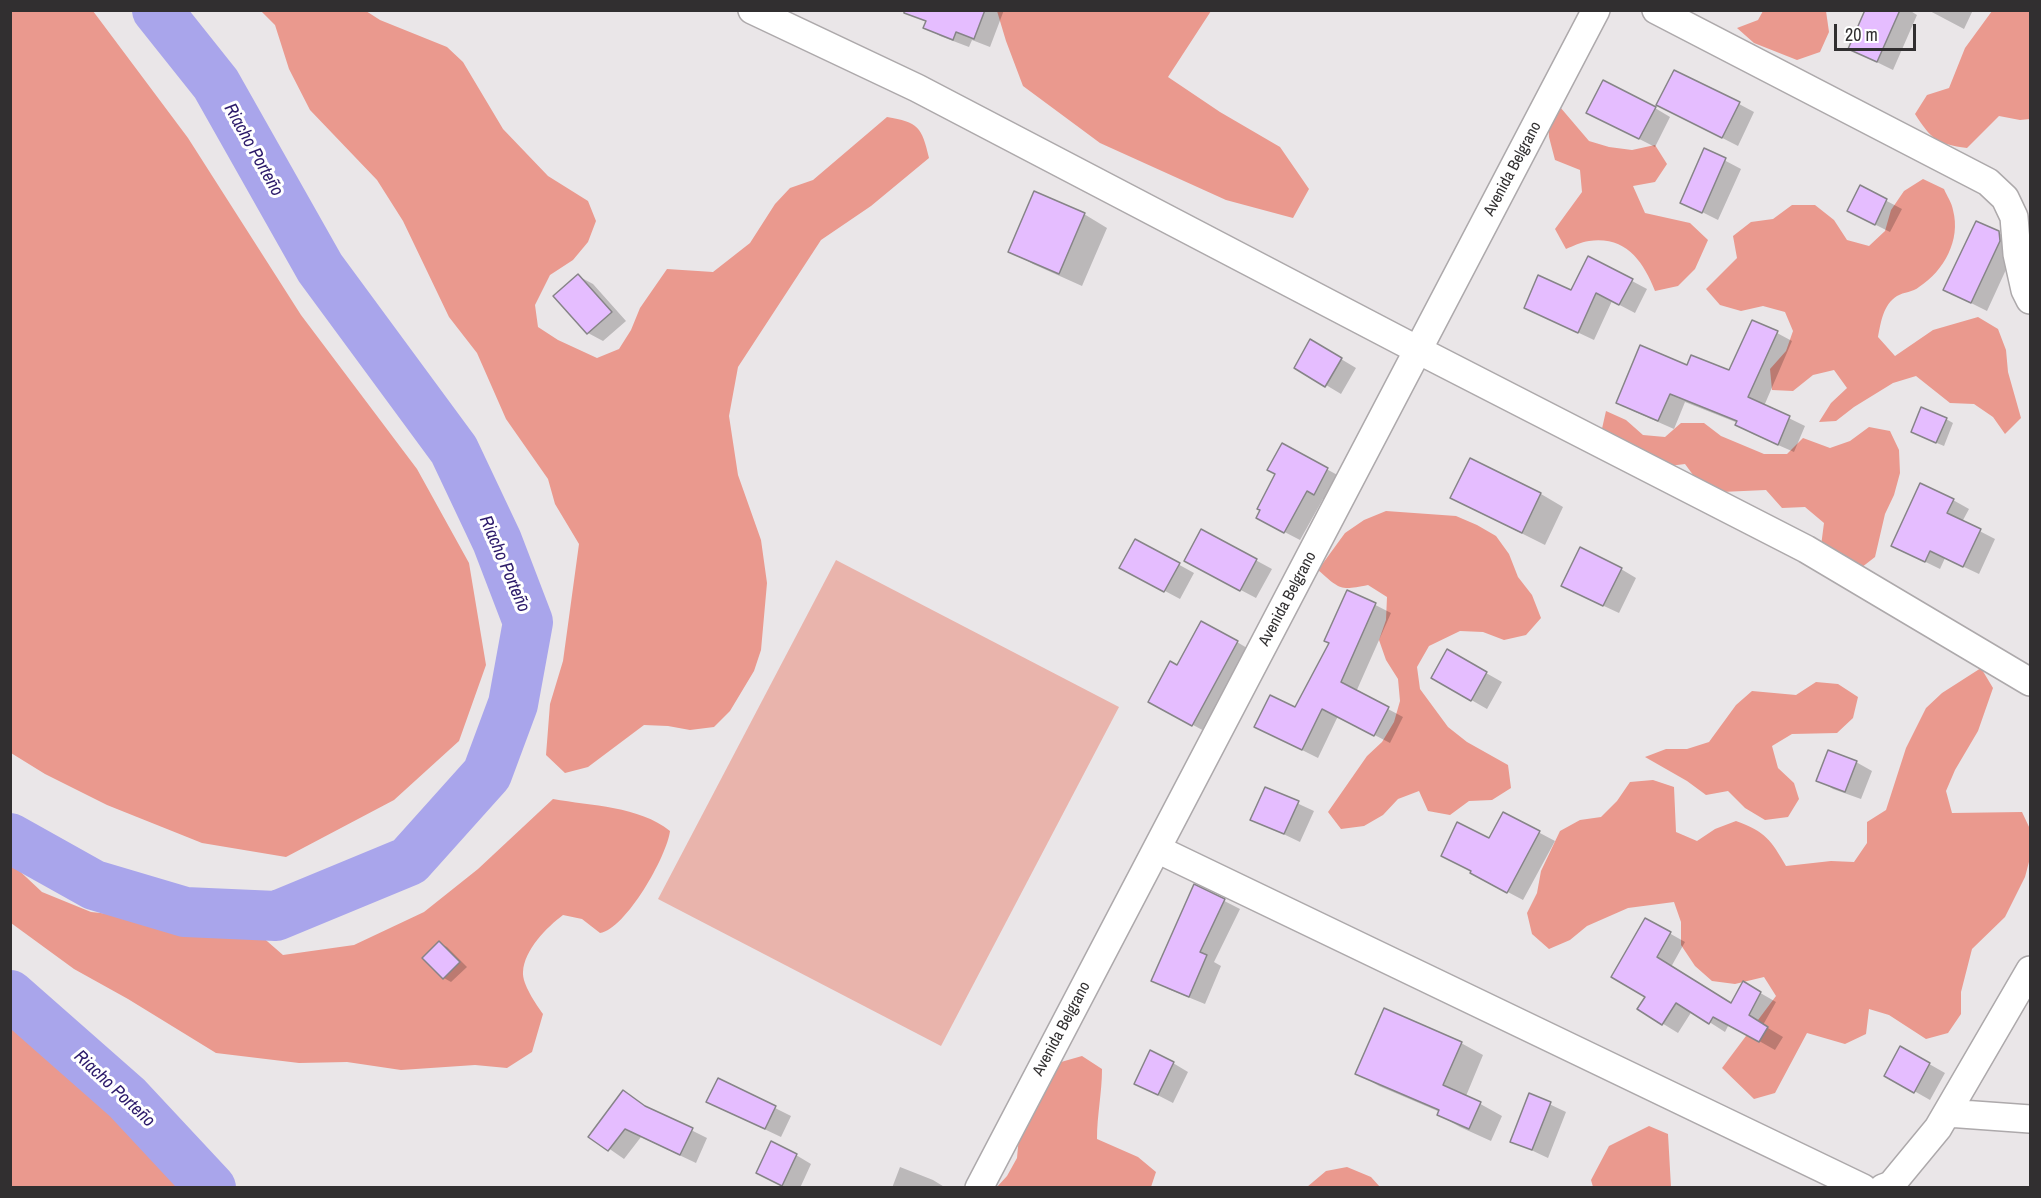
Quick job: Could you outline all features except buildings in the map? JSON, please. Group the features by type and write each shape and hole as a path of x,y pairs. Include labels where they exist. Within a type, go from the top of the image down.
{"street":[{"path":"753,10 917,88 1418,350 1806,549 2031,682"},
{"name":"Avenida Belgrano","path":"979,1188 1596,10"},
{"path":"1656,10 1988,182 2006,198 2014,217 2017,254 2025,290 2031,300"},
{"path":"1156,849 1863,1188"},
{"path":"1888,1187 1938,1128 2031,970"},
{"path":"1947,1113 2031,1119"}],"shaded area":[{"path":"10,11 93,11 188,138 301,315 417,469 469,563 486,665 459,741 394,800 286,857 202,843 107,805 45,774 11,753"},
{"path":"261,11 366,11 380,20 447,47 463,62 503,129 548,176 588,201 596,221 588,242 573,260 550,275 535,305 538,327 558,340 597,358 619,349 631,330 640,308 667,269 713,272 750,243 775,204 790,188 813,180 887,117 906,121 921,133 929,158 871,206 821,240 738,367 729,416 738,475 761,540 767,583 761,650 754,671 730,711 714,727 690,730 644,725 588,767 565,773 546,755 550,704 563,661 579,544 555,504 548,479 506,419 477,353 449,317 403,221 377,180 310,110 289,69 275,25"},
{"path":"997,11 1211,11 1168,77 1220,112 1280,147 1309,189 1293,218 1226,200 1100,143 1023,86"},
{"path":"1763,11 1826,11 1829,32 1820,52 1797,60 1754,43 1737,28 1758,20"},
{"path":"1992,11 2030,11 2030,119 2020,120 1999,116 1967,148 1948,145 1931,135 1915,114 1927,95 1949,88 1965,48"},
{"path":"1560,107 1589,141 1632,150 1655,145 1667,164 1655,182 1633,186 1645,213 1690,223 1708,240 1695,269 1678,286 1655,291 1639,261 1623,247 1613,242 1589,241 1566,249 1555,229 1582,192 1580,170 1555,160 1549,137 1548,117"},
{"path":"1923,179 1944,189 1951,202 1955,221 1952,243 1943,264 1928,280 1917,289 1892,300 1883,314 1878,337 1895,356 1933,330 1978,317 1998,329 2006,350 2008,372 2021,418 2005,434 1993,417 1974,404 1950,403 1916,376 1893,383 1836,421 1819,422 1831,403 1847,388 1834,370 1813,375 1793,391 1772,390 1770,369 1786,351 1793,331 1785,312 1763,306 1741,311 1720,305 1706,289 1737,258 1733,236 1751,222 1773,219 1792,205 1815,205 1834,220 1847,240 1869,246 1885,231 1891,210 1904,191"},
{"path":"1606,411 1626,420 1643,435 1665,437 1681,423 1704,423 1721,436 1764,454 1787,454 1803,438 1830,448 1850,441 1869,427 1890,431 1899,450 1900,473 1894,495 1885,514 1875,557 1857,571 1821,546 1824,523 1805,507 1782,508 1766,490 1721,492 1699,483 1685,464 1661,467 1601,433"},
{"path":"1386,511 1456,516 1496,536 1509,554 1518,577 1532,595 1541,618 1526,635 1504,640 1483,632 1460,631 1429,646 1417,667 1420,689 1448,727 1467,742 1508,765 1511,788 1492,800 1469,801 1450,815 1428,811 1419,791 1398,799 1383,815 1364,826 1341,829 1328,812 1367,756 1382,742 1394,722 1400,701 1398,679 1386,660 1379,640 1386,620 1387,597 1368,585 1340,587 1318,570 1345,533 1364,520"},
{"path":"836,560 1119,707 941,1046 658,899"},
{"path":"1981,668 1993,688 1978,731 1955,770 1946,791 1952,813 2022,812 2030,829 2030,858 2025,877 2005,917 1972,949 1961,992 1961,1014 1948,1033 1926,1039 1889,1015 1869,1009 1866,1034 1845,1044 1807,1033 1775,1093 1754,1099 1722,1068 1776,996 1764,977 1735,984 1712,981 1695,966 1681,945 1681,922 1674,902 1628,908 1587,926 1570,940 1549,949 1532,934 1527,913 1537,893 1541,871 1560,831 1580,820 1601,817 1617,801 1630,782 1653,780 1674,787 1676,832 1697,841 1715,829 1736,821 1767,838 1786,866 1831,861 1854,862 1867,843 1867,822 1886,810 1906,748 1926,708 1942,693"},
{"path":"1816,682 1838,684 1858,697 1853,718 1837,733 1792,734 1772,746 1778,768 1794,783 1799,799 1788,817 1765,820 1745,808 1728,791 1706,795 1687,781 1645,757 1666,749 1687,749 1709,742 1736,705 1752,691 1796,695"},
{"path":"553,799 644,816 670,831 661,857 644,890 621,919 600,933 582,919 563,915 532,947 524,964 523,977 530,994 543,1014 532,1052 507,1068 475,1065 401,1070 347,1062 299,1063 216,1053 74,969 11,923 10,862 42,892 91,912 243,928 260,935 283,955 354,945 424,912 478,869"},
{"path":"10,1024 164,1158 185,1187 11,1187"},
{"path":"1082,1056 1102,1069 1097,1139 1138,1157 1156,1172 1151,1187 996,1188 1007,1176 1017,1158 1021,1114 1044,1078 1061,1062"},
{"path":"1649,1126 1668,1134 1671,1187 1593,1187 1591,1180 1609,1146"},
{"path":"1347,1167 1371,1177 1380,1187 1307,1187 1326,1171"}],"waterway":[{"name":"Riacho Porteño","path":"10,838 94,885 185,912 276,916 409,861 487,774 513,704 528,622 497,541 454,450 320,268 216,84 157,10"},
{"name":"Riacho Porteño","path":"10,995 127,1098 211,1188"}]}
